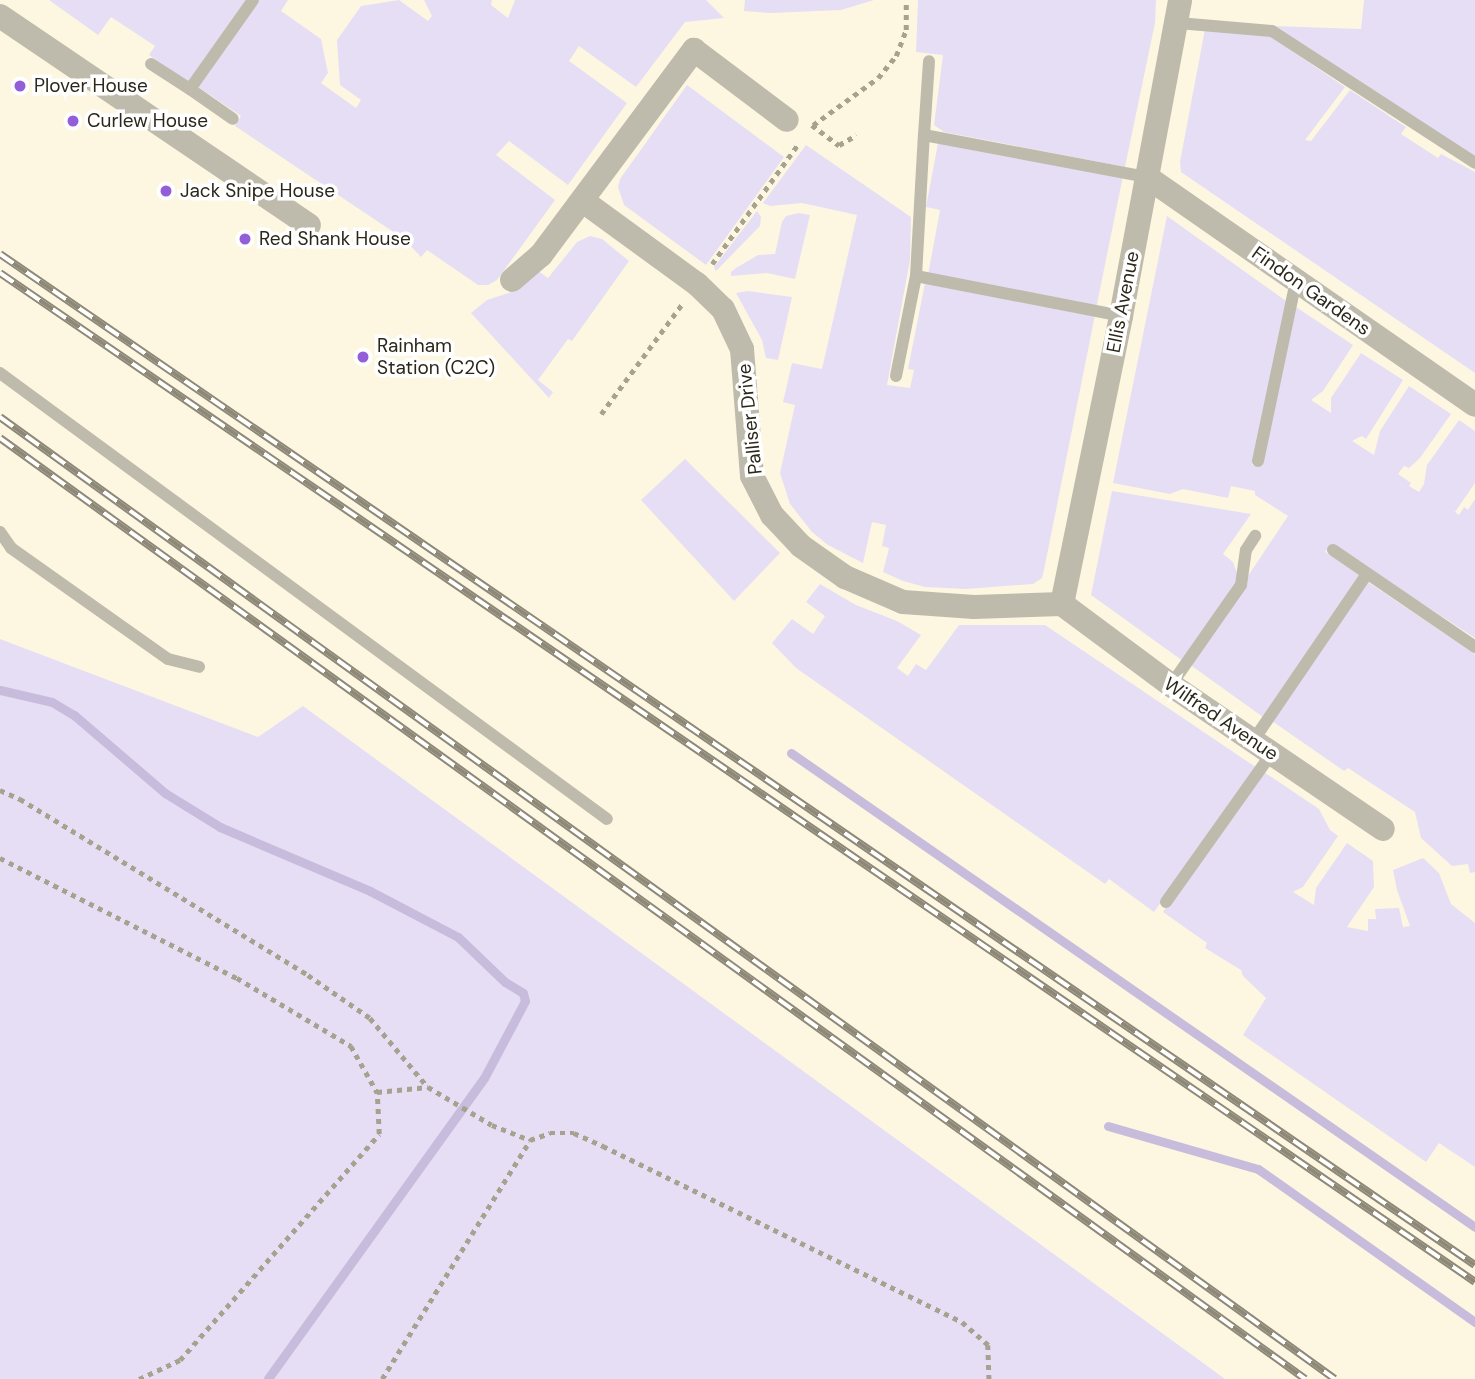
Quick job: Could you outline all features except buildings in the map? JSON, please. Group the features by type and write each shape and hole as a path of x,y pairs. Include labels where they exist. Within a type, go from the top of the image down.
{"street":[{"name":"Ellis Avenue","path":"1062,604 1179,12"},
{"path":"0,16 309,225"},
{"path":"512,280 541,255 694,50 787,120"},
{"name":"Findon Gardens","path":"1147,177 1475,405"},
{"name":"Palliser Drive","path":"583,201 697,284 723,309 742,349 752,476 772,515 801,546 845,577 903,602 974,607 1062,604"},
{"name":"Wilfred Avenue","path":"1062,604 1171,685 1383,828"}],"lane":[{"path":"190,89 253,0"},
{"path":"1179,12 1272,31 1475,163"},
{"path":"896,376 916,276 929,61"},
{"path":"151,64 233,119"},
{"path":"924,135 1147,177"},
{"path":"916,276 1121,316"},
{"path":"1258,461 1296,280"},
{"path":"0,373 607,819"},
{"path":"0,532 11,548 168,659 199,667"},
{"path":"1171,685 1241,584 1246,550 1255,536"},
{"path":"1333,550 1475,647"},
{"path":"1166,902 1367,574"}],"path":[{"path":"601,414 817,120 878,78 896,56 906,30 906,0"},
{"path":"813,125 839,145 856,135"},
{"path":"0,790 32,806 349,1004 370,1018 428,1087 492,1125 530,1140"},
{"path":"0,858 237,978 351,1046 377,1092 379,1134 180,1360 139,1379"},
{"path":"377,1092 428,1087"},
{"path":"382,1379 530,1140 550,1133 574,1133 962,1322 988,1345 989,1379"}],"shaded area":[{"path":"49,0 247,0 188,84 149,55 155,46 111,17 98,35"},
{"path":"259,0 288,0 281,11 321,39 328,73 321,83 356,108 361,100 340,85 337,40 361,6 399,0 428,21 432,16 424,0 492,0 491,5 508,18 515,0 706,0 724,18 685,22 636,87 579,46 569,61 627,103 568,185 509,141 496,155 555,200 497,280 488,285 478,285 427,250 421,257 404,239 235,126 241,116 198,87"},
{"path":"745,0 874,0 841,10 770,13 744,11"},
{"path":"918,0 1156,0 1155,23 1125,167 944,132 934,125 943,55 916,52"},
{"path":"1364,0 1475,0 1475,157 1274,26 1361,29"},
{"path":"1205,29 1270,36 1345,87 1305,140 1311,141 1350,90 1406,127 1401,134 1438,158 1441,154 1475,172 1475,373 1181,172 1180,162"},
{"path":"687,85 784,157 706,265 624,205 618,187 620,179"},
{"path":"938,143 1123,176 1096,309 928,275 940,210 926,207"},
{"path":"806,145 911,217 910,260 887,385 910,388 914,370 908,369 925,283 1095,315 1044,570 1042,578 1033,584 966,589 925,587 903,581 883,572 889,548 882,546 886,525 872,522 863,563 828,545 812,532 790,504 780,473 795,405 783,402 792,363 822,369 857,215 802,203 770,206 763,203"},
{"path":"757,211 761,217 760,226 716,271 714,267"},
{"path":"799,213 810,215 795,279 767,273 731,276 731,272 736,268 758,255 775,254 782,222 786,216"},
{"path":"1167,216 1286,301 1252,465 1260,466 1296,307 1353,345 1323,391 1311,400 1331,413 1331,398 1361,353 1403,380 1366,439 1362,436 1352,441 1374,455 1380,431 1409,386 1451,414 1420,458 1409,468 1404,466 1398,474 1411,483 1409,486 1419,492 1424,484 1427,465 1459,420 1475,431 1475,483 1455,512 1459,515 1464,507 1468,510 1475,499 1475,638 1331,544 1325,552 1362,576 1263,717 1189,664 1288,516 1255,495 1255,491 1231,486 1228,498 1183,489 1170,494 1113,483"},
{"path":"590,236 602,239 629,261 572,341 568,339 538,380 553,392 549,398 471,313 487,300 518,290 537,270 548,278 577,242"},
{"path":"748,291 792,297 778,360 766,358 762,340 736,293"},
{"path":"685,459 780,553 734,601 641,500"},
{"path":"1112,491 1251,514 1223,554 1233,562 1239,579 1183,661 1091,595"},
{"path":"1368,582 1475,654 1475,872 1470,873 1468,864 1452,866 1421,838 1415,812 1348,768 1344,771 1272,721"},
{"path":"820,584 856,605 897,621 921,635 897,668 908,676 916,664 926,670 959,625 1045,625 1257,768 1154,912 1109,879 1105,884 796,668 772,643 792,619 813,634 825,616 806,602"},
{"path":"0,639 258,737 303,706 1225,1379 0,1379"},
{"path":"1264,772 1319,809 1330,830 1338,836 1303,887 1293,892 1314,905 1316,888 1347,843 1373,861 1374,887 1347,927 1368,931 1368,919 1376,919 1375,909 1399,908 1403,927 1410,926 1393,870 1423,858 1439,873 1451,904 1475,923 1475,1167 1439,1143 1426,1162 1243,1035 1266,998 1243,976 1241,970 1205,948 1207,943 1163,912"}],"waterway":[{"path":"0,690 52,702 74,715 165,793 220,827 370,891 458,937 505,982 523,993 525,1001 484,1078 268,1379"},
{"path":"791,753 1475,1227"},
{"path":"1108,1126 1258,1169 1475,1322"}],"railway":[{"path":"0,254 1475,1265"},
{"path":"0,273 1475,1282"},
{"path":"0,417 1335,1379"},
{"path":"0,438 1305,1379"}],"place":[{"name":"Plover House","path":"20,86"},
{"name":"Curlew House","path":"73,121"},
{"name":"Jack Snipe House","path":"166,191"},
{"name":"Red Shank House","path":"245,239"},
{"name":"Rainham Station (C2C)","path":"363,357"}]}
